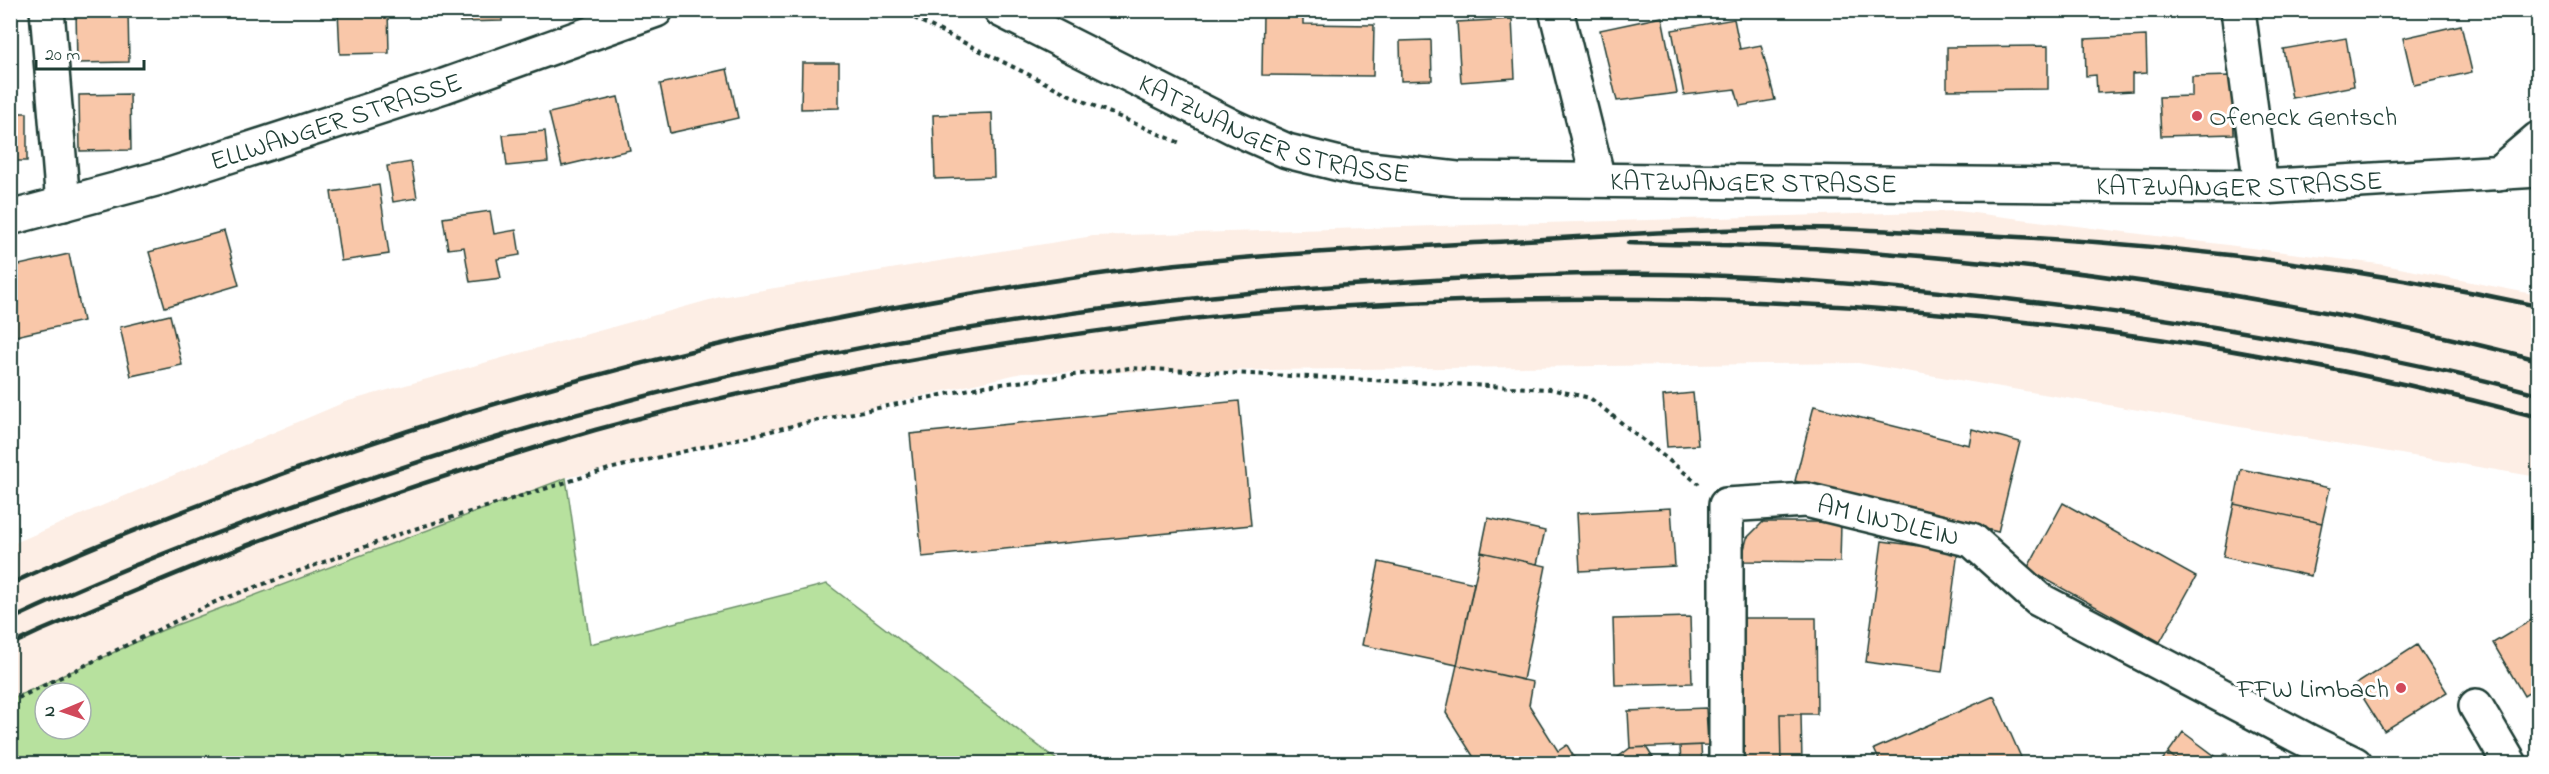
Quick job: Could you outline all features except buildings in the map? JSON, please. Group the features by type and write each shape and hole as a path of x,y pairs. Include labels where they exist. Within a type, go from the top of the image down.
{"street":[{"path":"47,10 63,204"},
{"name":"ELLWANGER STRASSE","path":"10,218 167,176 444,86 656,10"},
{"name":"KATZWANGER STRASSE","path":"1001,10 1235,128 1287,151 1352,167 1457,179 2261,187 2538,170"},
{"path":"1556,10 1598,179"},
{"path":"2238,10 2261,187"},
{"path":"2498,174 2538,139"},
{"name":"AM LINDLEIN","path":"1726,505 1806,500 1972,540 2038,599 2355,764"},
{"path":"1726,505 1726,764"},
{"path":"2476,706 2510,764"}],"path":[{"path":"10,702 215,602 408,531 609,469 805,423 985,386 1130,368 1551,389 1590,398 1726,505"}],"shaded area":[{"path":"1958,211 2379,264 2538,295 2538,477 1858,363 1022,373 566,478 163,630 51,681 33,681 33,689 11,699 10,545 345,402 720,297 1093,236"}],"green space":[{"path":"566,478 590,644 827,584 1061,763 11,763 11,699 33,689 33,741 93,741 93,681 51,681 163,630"}],"railway":[{"path":"10,584 153,523 299,468 402,433 611,371 716,345 929,301 1036,283 1187,263 1318,252 1609,235 1836,228 2086,241 2238,256 2389,277 2538,306"},
{"path":"1628,243 1827,249 1957,259 2087,274 2216,293 2345,316 2442,336 2538,360"},
{"path":"10,620 131,567 295,504 468,446 601,408 734,374 869,346 1005,323 1141,304 1279,290 1417,281 1602,274 1722,276 1840,283 2019,300 2180,322 2380,357 2538,394"},
{"path":"10,645 158,581 356,506 515,454 651,415 820,377 934,356 1048,338 1260,312 1447,302 1604,299 1762,302 1919,312 2076,328 2231,350 2385,380 2538,417"}],"place":[{"name":"Ofeneck Gentsch","path":"2197,116"},
{"name":"FFW Limbach","path":"2401,688"}]}
